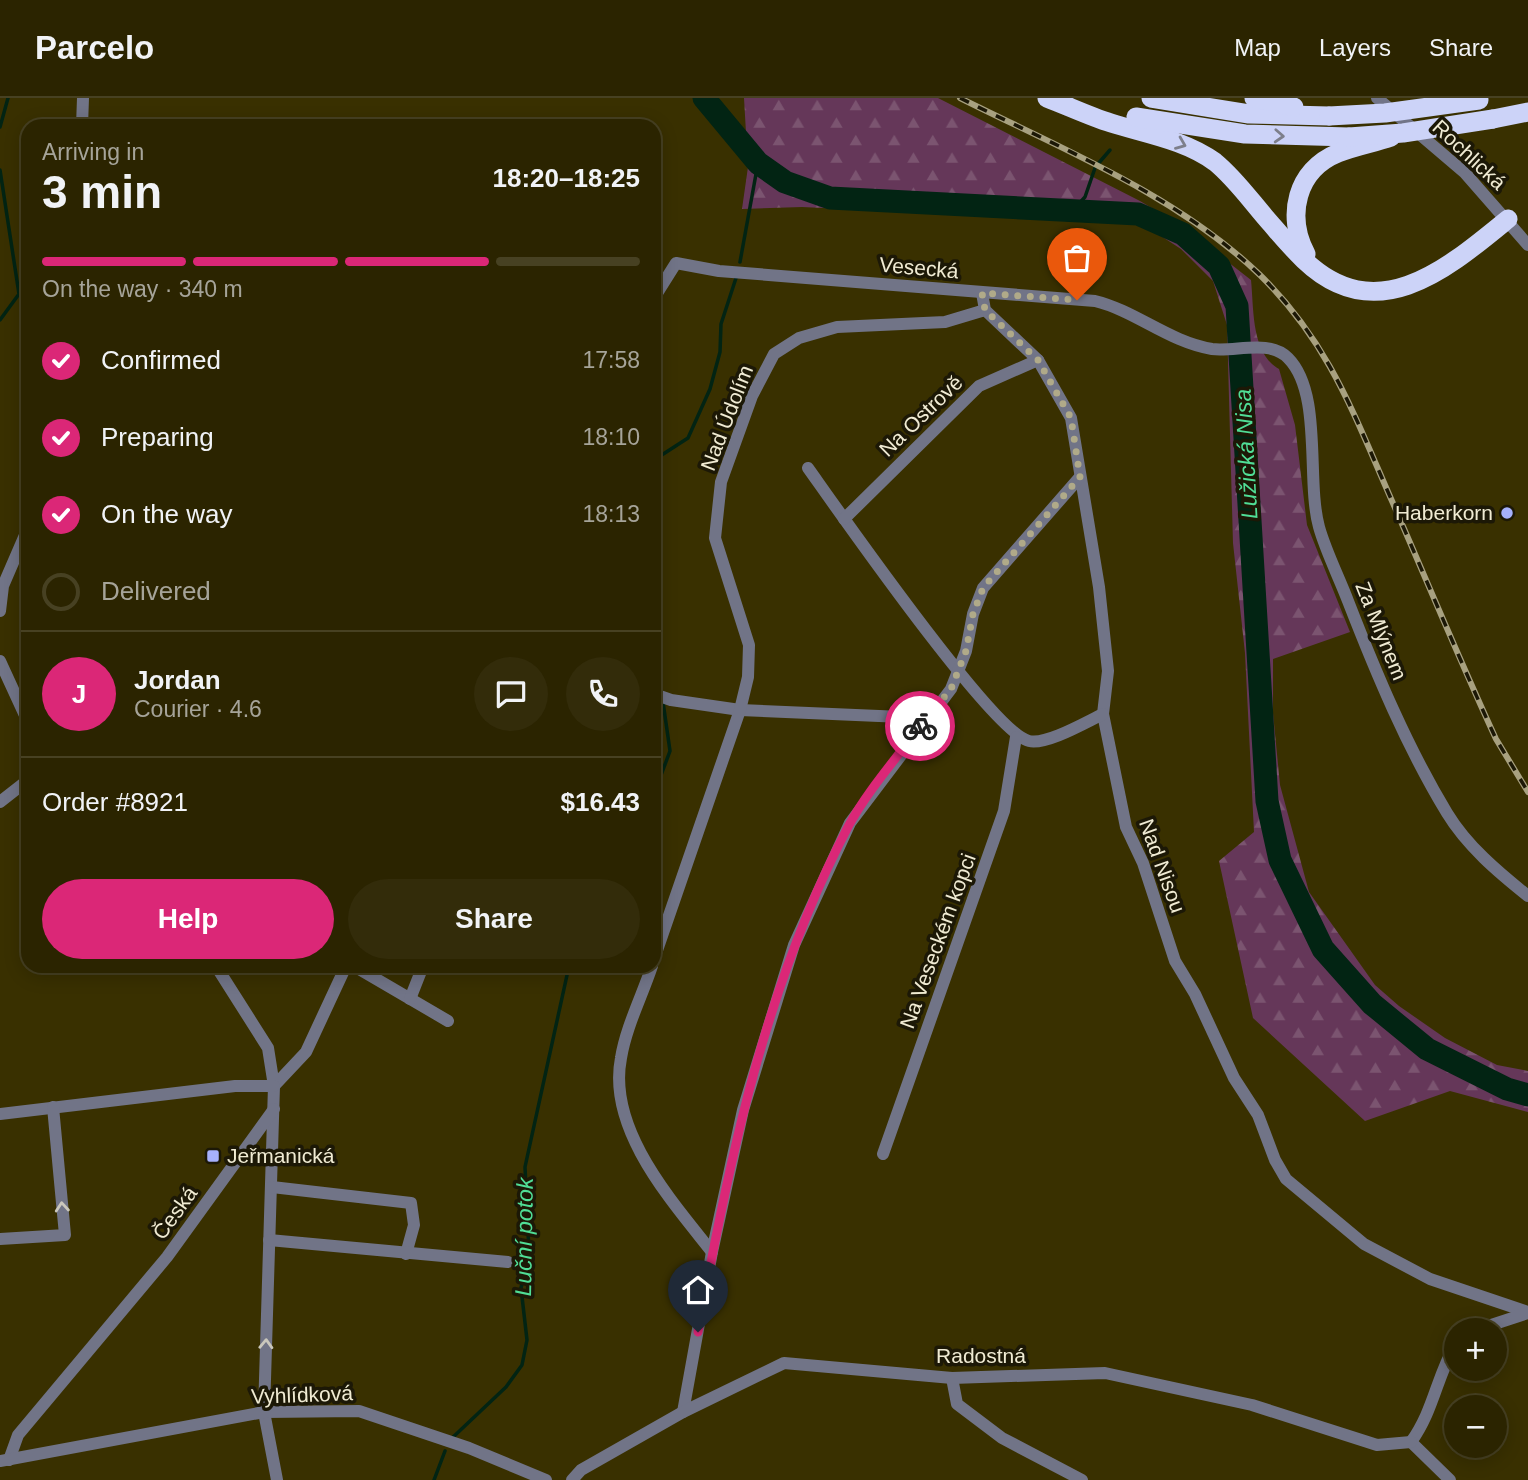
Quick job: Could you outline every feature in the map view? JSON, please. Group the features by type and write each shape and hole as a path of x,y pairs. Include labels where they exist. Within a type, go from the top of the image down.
{"highway":[{"path":"1047,98 1110,122 1186,145 1214,162 1313,267 1349,287 1380,291 1410,287 1449,265 1508,219"},
{"path":"1068,98 1129,116 1208,130 1279,136 1349,137 1403,133 1528,112"},
{"path":"1151,98 1249,114 1329,116 1385,113 1483,99"},
{"path":"1255,98 1329,116"},
{"path":"1313,267 1296,231 1295,210 1299,192 1309,174 1337,153 1403,133"}],"street":[{"path":"82,119 83,98"},
{"name":"Rochlická","path":"1377,98 1465,173 1508,219 1528,246"},
{"name":"Vesecká","path":"661,287 676,263 719,271 1095,301 1117,307 1184,342 1221,350 1270,348"},
{"path":"982,293 985,310"},
{"name":"Nad Nisou","path":"985,310 1038,360 1071,418 1098,587 1108,671 1104,714 1126,827 1143,863 1175,961 1195,994 1234,1078 1258,1115 1286,1179 1364,1244 1397,1263 1430,1279 1528,1312"},
{"name":"Nad Údolím","path":"661,939 740,710 748,677 749,645 715,538 721,482 752,396 774,354 799,338 837,327 945,322 985,310"},
{"name":"Za Mlýnem","path":"1270,348 1286,356 1301,377 1307,405 1319,526 1378,678 1448,814 1489,865 1528,896"},
{"name":"Na Ostrově","path":"844,519 979,386 1038,360"},
{"path":"807,468 958,671 1016,737 1032,742 1065,733 1104,714"},
{"path":"683,1412 712,1252 743,1110 794,945 850,823 926,718 951,689 966,651 973,614 983,588 1080,477"},
{"path":"0,611 3,586 21,544"},
{"path":"0,661 21,707"},
{"path":"661,696 740,710 926,718"},
{"name":"Na Veseckém kopci","path":"883,1154 1004,811 1016,737"},
{"path":"0,802 21,786"},
{"path":"220,973 268,1048 274,1086 264,1412 276,1480"},
{"path":"0,1114 235,1086 274,1086 306,1052 343,973"},
{"path":"366,973 448,1021"},
{"path":"410,999 421,973"},
{"path":"650,973 620,1059 623,1119 667,1196 712,1252"},
{"path":"0,1239 65,1235 52,1107"},
{"name":"Česká","path":"4,1460 18,1435 167,1257 274,1110"},
{"path":"272,1187 411,1203 414,1225 406,1254"},
{"path":"269,1240 508,1262"},
{"name":"Nad Nisou","path":"1507,1319 1528,1312"},
{"name":"Radostná","path":"572,1480 580,1470 683,1412 784,1363 952,1378 1105,1373 1252,1405 1377,1445 1412,1442"},
{"path":"1444,1363 1427,1421 1412,1442 1450,1480"},
{"path":"952,1378 957,1404 1002,1438 1082,1480"},
{"name":"Vyhlídková","path":"4,1460 264,1412 359,1411 469,1448 546,1480"}],"green space":[{"path":"744,98 938,98 1140,201 1182,226 1251,280 1259,342 1263,353 1279,369 1295,425 1307,525 1350,632 1273,659 1273,713 1280,785 1309,892 1375,985 1399,1006 1445,1038 1497,1065 1528,1071 1528,1112 1450,1091 1365,1121 1253,1018 1219,861 1254,832 1245,653 1233,543 1227,325 1213,281 1181,249 1141,223 802,207 742,209 748,167"}],"waterway":[{"path":"0,127 8,98"},
{"name":"Lužická Nisa","path":"704,98 758,163 785,182 830,198 1138,214 1183,234 1219,266 1237,306 1267,801 1280,860 1323,949 1372,1004 1427,1049 1507,1089 1528,1095"},
{"path":"1097,165 1110,150"},
{"name":"Luční potok","path":"740,262 758,163"},
{"path":"1074,209 1085,197 1095,168"},
{"path":"0,170 19,294 0,320"},
{"name":"Luční potok","path":"661,455 688,438 710,389 720,352 721,324 737,275"},
{"name":"Luční potok","path":"661,688 662,694"},
{"name":"Luční potok","path":"661,775 670,751 663,702"},
{"name":"Luční potok","path":"451,1439 506,1387 522,1365 527,1340 521,1288 529,1253 525,1167 567,973"},
{"name":"Luční potok","path":"434,1480 445,1451"}],"railway":[{"path":"960,98 1078,155 1155,197 1227,247 1260,275 1284,301 1323,354 1352,410 1496,739 1528,792"}],"way so far":[{"path":"920,726 951,689 966,651 973,614 983,588 1032,528 1080,477 1071,418 1038,360 985,310 982,293 1077,300"}],"place":[{"name":"Haberkorn","path":"1507,513"},
{"name":"Jeřmanická","path":"213,1156"}],"route":[{"path":"698,1332 712,1252 743,1110 794,945 850,823 920,726"}]}
